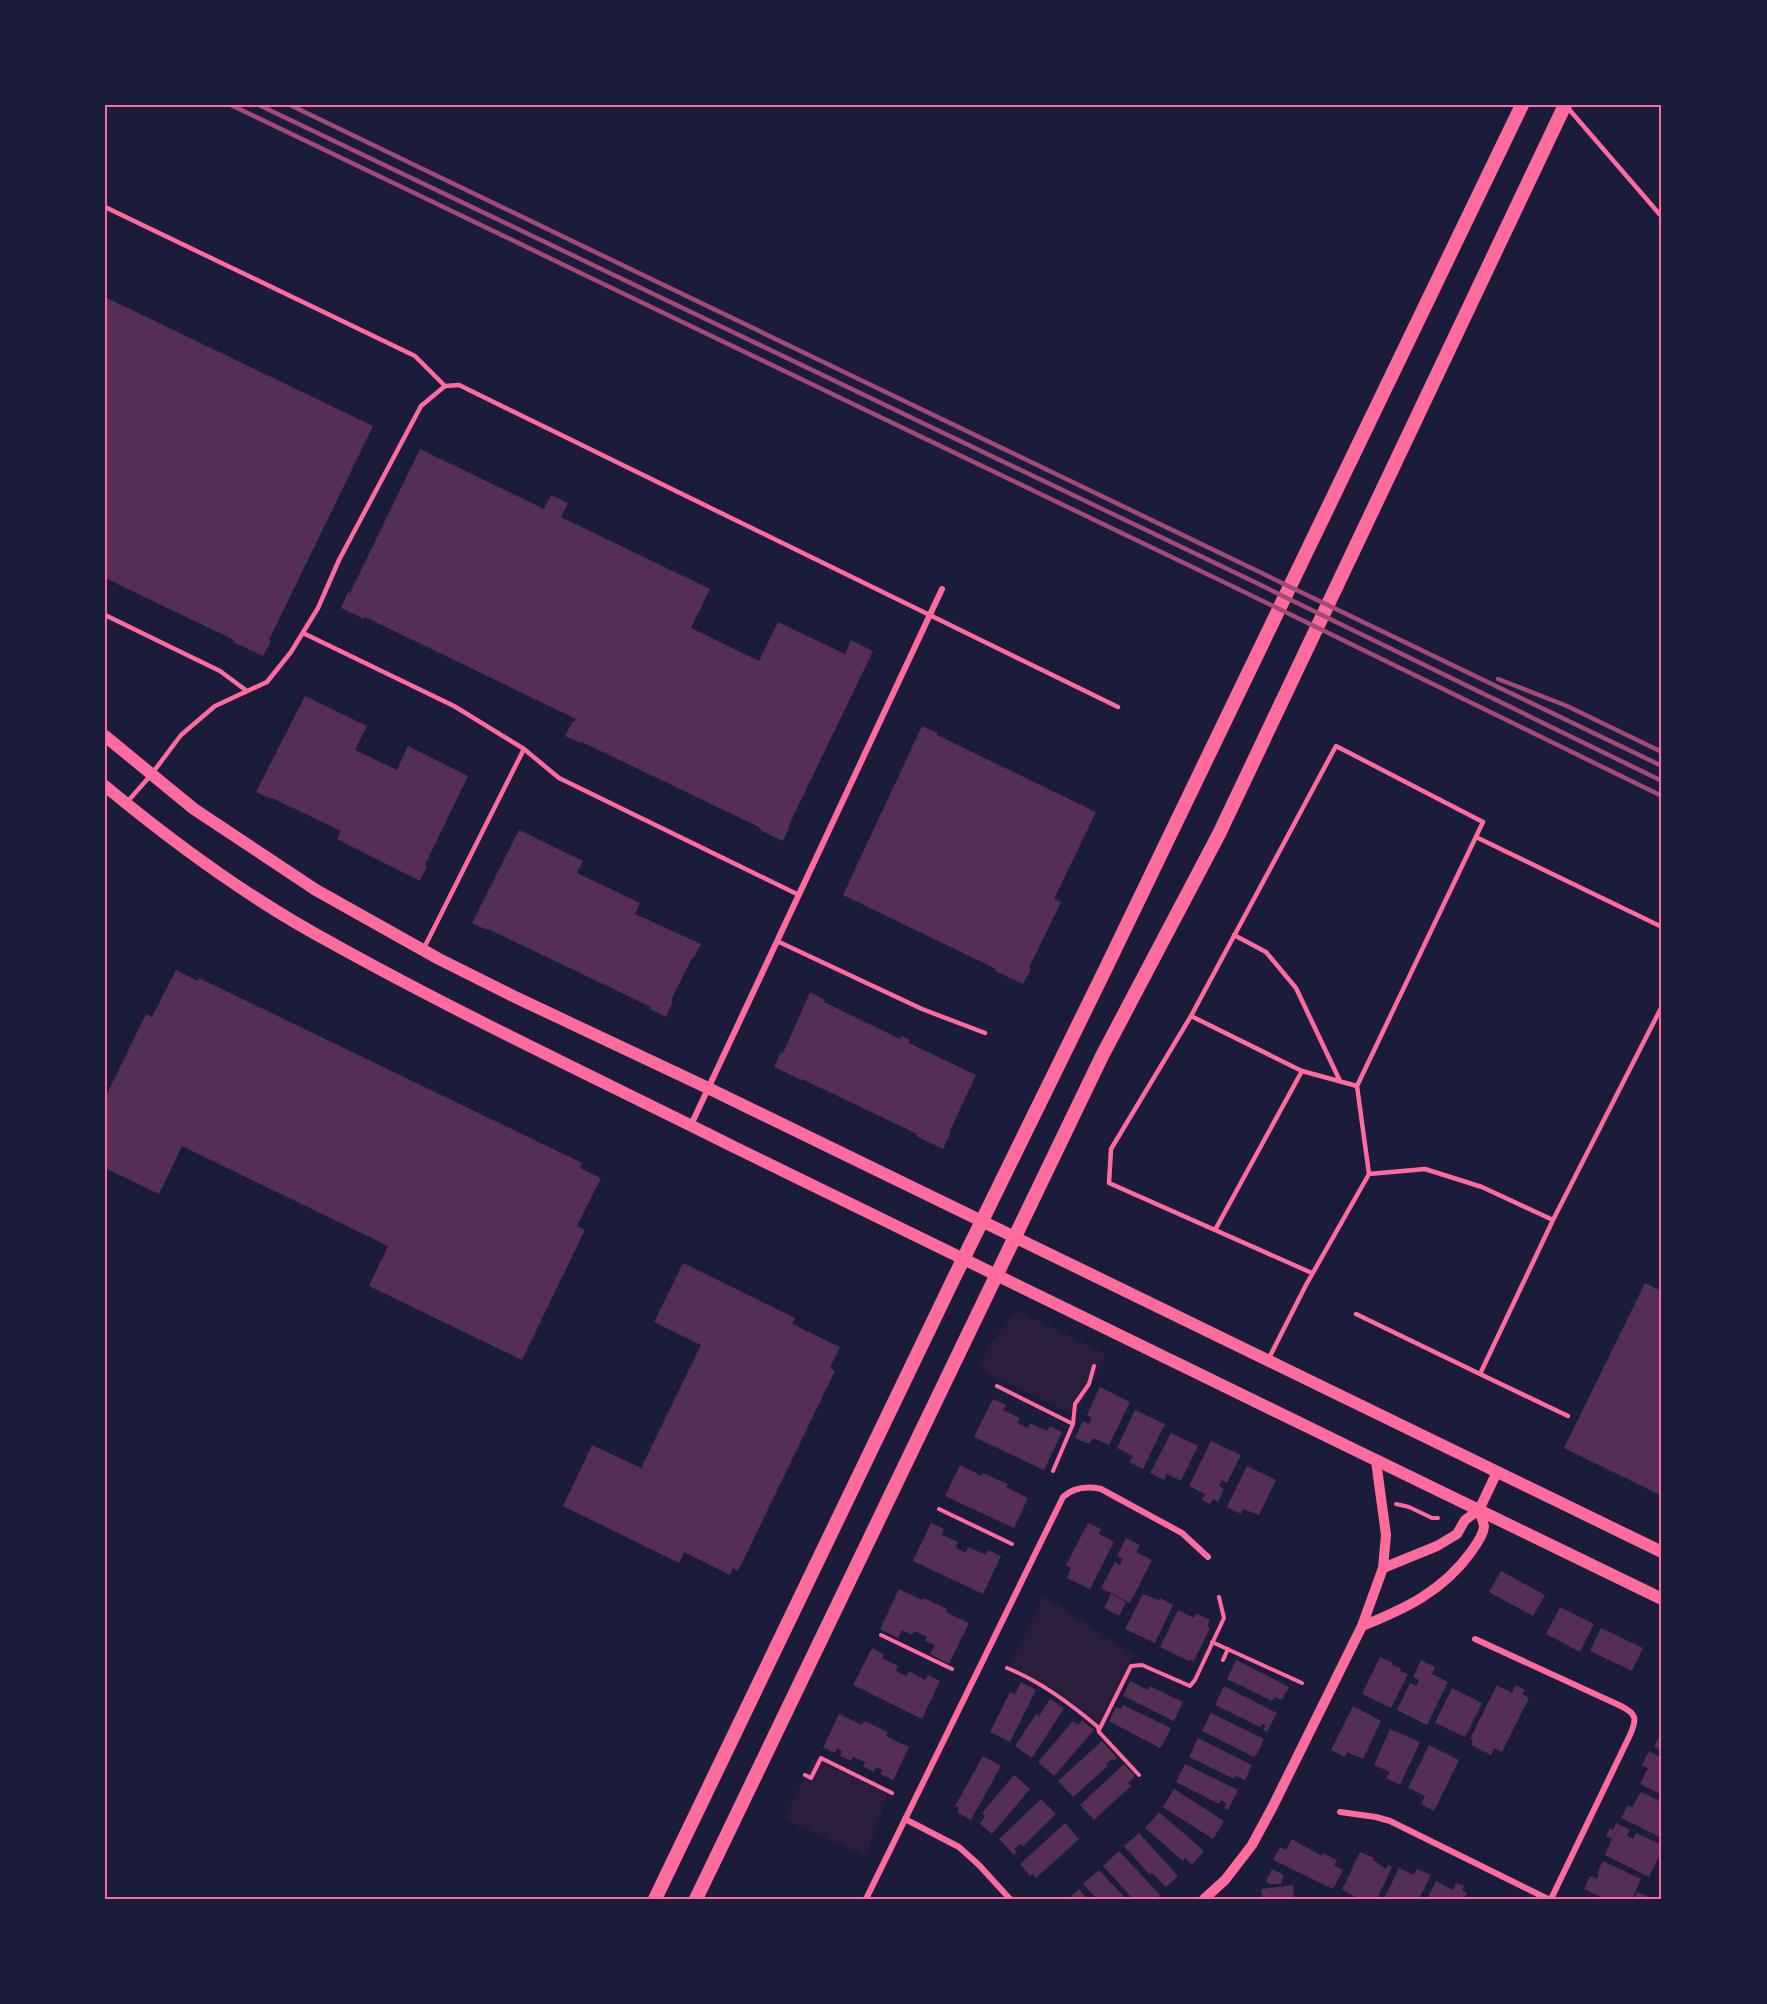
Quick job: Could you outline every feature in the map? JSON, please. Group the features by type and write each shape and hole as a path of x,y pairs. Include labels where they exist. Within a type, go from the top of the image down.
{"main road":[{"path":"655,1899 1522,105"},
{"path":"696,1899 1102,1056 1219,834 1565,105"},
{"path":"105,736 194,809 316,890 423,950 515,997 708,1088 1662,1552"},
{"path":"105,786 253,895 327,941 526,1045 1662,1599"}],"street":[{"path":"691,1125 942,590"},
{"path":"1204,1899 1225,1880 1252,1845 1362,1626 1383,1568 1386,1535 1376,1461"},
{"path":"1383,1568 1437,1546 1456,1534 1465,1520 1479,1510 1497,1472"},
{"path":"866,1899 1063,1497 1071,1490 1091,1487 1101,1489 1182,1533 1208,1557"},
{"path":"1362,1626 1404,1609 1434,1590 1463,1564 1480,1538 1484,1527 1479,1510"},
{"path":"1340,1812 1390,1821 1550,1899 1630,1735 1634,1726 1634,1716 1621,1706 1475,1640"},
{"path":"905,1819 959,1847 1010,1899"}],"lane":[{"path":"1565,105 1662,217"},
{"path":"105,207 415,356 445,386"},
{"path":"126,803 151,775 181,735 215,706 267,682 291,652 318,608 339,560 421,406 445,386 459,386 1118,707"},
{"path":"105,615 220,672 247,691"},
{"path":"303,633 454,706 524,749 559,778 799,896"},
{"path":"1268,1361 1312,1273 1368,1174 1358,1086 1483,822 1336,746 1191,1016 1111,1149 1109,1183 1312,1273"},
{"path":"423,950 524,749"},
{"path":"1476,837 1662,927"},
{"path":"1234,935 1266,952 1296,988 1340,1081"},
{"path":"777,940 922,1009 985,1033"},
{"path":"1480,1374 1553,1220 1662,1006"},
{"path":"1191,1016 1302,1071 1358,1086"},
{"path":"1215,1230 1302,1071"},
{"path":"1368,1174 1425,1169 1482,1187 1553,1220"},
{"path":"1356,1314 1568,1416"}],"path":[{"path":"1053,1471 1073,1424 1075,1404 1091,1379 1094,1366"},
{"path":"997,1386 1073,1424"},
{"path":"1395,1504 1409,1507 1432,1518 1438,1518"},
{"path":"939,1509 1012,1544"},
{"path":"1099,1730 1131,1666 1142,1665 1190,1686 1224,1618 1219,1598"},
{"path":"881,1635 952,1669"},
{"path":"1212,1642 1302,1683"},
{"path":"1223,1660 1228,1649"},
{"path":"1006,1668 1022,1674 1078,1710 1139,1775"},
{"path":"805,1775 812,1778 821,1758 892,1793"}],"shaded area":[{"path":"1018,1311 1106,1354 1076,1416 988,1374 979,1367 992,1341"},
{"path":"1044,1596 1134,1655 1099,1723 1057,1692 1010,1666"},
{"path":"814,1757 888,1794 866,1857 784,1819"}],"building":[{"path":"105,297 373,426 263,656 105,578"},
{"path":"420,449 544,509 551,495 568,503 561,517 710,589 691,628 759,661 778,622 845,654 851,640 873,651 783,841 760,830 761,828 565,736 576,719 365,617 364,619 341,608"},
{"path":"305,696 367,726 355,750 397,770 408,746 468,776 425,865 427,866 420,881 337,839 341,831 256,792"},
{"path":"922,726 1096,812 1054,899 1061,902 1023,984 843,895"},
{"path":"519,830 583,861 577,873 640,903 635,914 701,944 671,1000 673,1001 666,1017 650,1009 651,1007 472,923"},
{"path":"176,970 198,981 199,978 582,1163 580,1168 601,1178 577,1226 585,1230 522,1360 369,1286 388,1246 182,1146 159,1194 105,1168 105,1098 146,1014 152,1017"},
{"path":"810,992 825,1000 824,1002 900,1039 902,1036 910,1040 909,1043 976,1075 943,1149 916,1136 917,1134 774,1067 781,1052 783,1053"},
{"path":"683,1263 795,1318 792,1324 840,1347 830,1368 835,1371 738,1571 733,1568 730,1575 684,1552 679,1563 563,1506 592,1445 641,1468 701,1345 654,1322"},
{"path":"1645,1283 1662,1291 1662,1496 1564,1448"},
{"path":"1100,1387 1130,1402 1109,1445 1093,1438 1089,1444 1075,1438 1083,1421 1089,1424 1092,1418 1087,1415"},
{"path":"993,1399 1006,1405 1003,1410 1020,1418 1017,1423 1028,1428 1030,1423 1047,1431 1050,1426 1062,1432 1044,1470 974,1437"},
{"path":"1135,1410 1165,1424 1143,1469 1129,1462 1133,1456 1117,1448"},
{"path":"1171,1433 1198,1446 1181,1481 1167,1474 1164,1480 1150,1473"},
{"path":"1211,1441 1241,1455 1227,1483 1222,1480 1219,1486 1224,1489 1218,1502 1213,1499 1210,1504 1202,1500 1205,1494 1189,1486"},
{"path":"960,1465 982,1476 983,1473 1008,1484 1006,1487 1028,1498 1014,1528 945,1496"},
{"path":"1247,1466 1276,1480 1259,1515 1243,1509 1241,1514 1227,1507"},
{"path":"931,1523 944,1529 942,1535 958,1542 956,1548 966,1553 968,1547 986,1555 988,1550 1001,1556 983,1594 913,1561"},
{"path":"1088,1523 1101,1529 1099,1534 1114,1542 1090,1589 1067,1578 1071,1568 1066,1565"},
{"path":"1126,1538 1140,1545 1136,1552 1152,1560 1130,1603 1101,1588 1115,1562 1120,1565 1123,1559 1117,1556"},
{"path":"1501,1571 1545,1595 1533,1616 1489,1592"},
{"path":"899,1589 947,1609 946,1612 969,1623 949,1664 930,1654 935,1645 925,1641 927,1637 914,1631 912,1635 902,1630 898,1638 880,1629"},
{"path":"1111,1594 1126,1602 1119,1616 1104,1608"},
{"path":"1143,1594 1159,1600 1160,1598 1173,1605 1155,1643 1125,1629"},
{"path":"1560,1607 1594,1624 1580,1652 1546,1634"},
{"path":"1178,1610 1194,1618 1196,1613 1210,1620 1207,1626 1210,1628 1194,1661 1189,1661 1160,1647"},
{"path":"1601,1628 1643,1648 1632,1671 1590,1651"},
{"path":"872,1648 884,1654 882,1658 898,1666 896,1671 906,1676 909,1671 925,1680 928,1675 940,1681 922,1719 853,1685"},
{"path":"1380,1657 1408,1674 1391,1708 1362,1694"},
{"path":"1236,1660 1289,1687 1282,1700 1275,1697 1272,1701 1227,1679"},
{"path":"1421,1660 1435,1667 1432,1674 1448,1682 1427,1725 1397,1710 1410,1683 1416,1686 1419,1680 1413,1677"},
{"path":"1130,1681 1148,1690 1150,1686 1183,1702 1174,1721 1123,1696"},
{"path":"1021,1682 1036,1690 1010,1742 990,1732 1010,1692 1015,1694"},
{"path":"1497,1685 1512,1693 1516,1685 1525,1690 1522,1694 1529,1698 1502,1752 1494,1748 1491,1755 1471,1745 1473,1740 1470,1739"},
{"path":"1224,1686 1277,1713 1267,1732 1263,1730 1265,1725 1262,1724 1260,1727 1215,1705"},
{"path":"1452,1688 1482,1703 1465,1737 1435,1723"},
{"path":"1050,1699 1064,1708 1032,1758 1015,1746 1036,1714 1039,1716"},
{"path":"1123,1705 1171,1728 1160,1748 1109,1721 1116,1707 1121,1709"},
{"path":"1353,1706 1381,1721 1363,1759 1347,1752 1345,1757 1331,1750"},
{"path":"1211,1713 1264,1739 1257,1754 1254,1757 1202,1731"},
{"path":"839,1714 862,1725 864,1721 888,1732 886,1736 909,1747 893,1780 880,1774 882,1770 876,1767 874,1772 863,1766 865,1762 853,1757 851,1761 840,1756 842,1751 837,1748 835,1753 823,1748"},
{"path":"1082,1720 1094,1730 1054,1776 1038,1762 1073,1721 1078,1725"},
{"path":"1390,1729 1420,1742 1400,1785 1386,1778 1390,1772 1374,1765"},
{"path":"1662,1732 1662,1751 1654,1747"},
{"path":"1198,1738 1252,1765 1245,1780 1236,1776 1234,1779 1189,1757"},
{"path":"1102,1741 1117,1758 1106,1764 1108,1766 1073,1797 1058,1781"},
{"path":"1429,1745 1459,1760 1434,1811 1421,1804 1425,1796 1408,1788"},
{"path":"1649,1751 1662,1758 1662,1795 1640,1784 1648,1768 1642,1765"},
{"path":"983,1756 1001,1766 971,1820 957,1812 959,1808 955,1806"},
{"path":"1124,1764 1135,1776 1128,1783 1131,1786 1094,1820 1080,1805"},
{"path":"1185,1764 1238,1790 1228,1810 1224,1808 1226,1803 1221,1800 1219,1804 1176,1782"},
{"path":"1014,1775 1030,1789 992,1834 980,1824 985,1816 982,1813"},
{"path":"1174,1789 1224,1821 1213,1839 1163,1807"},
{"path":"1641,1792 1662,1802 1662,1838 1621,1818 1628,1805 1632,1807"},
{"path":"1041,1799 1056,1814 1023,1846 1020,1844 1014,1849 1017,1852 1014,1855 999,1839"},
{"path":"1159,1812 1204,1851 1192,1865 1185,1858 1183,1861 1145,1828"},
{"path":"1065,1823 1079,1839 1036,1878 1033,1874 1030,1876 1020,1864"},
{"path":"1616,1823 1630,1830 1627,1836 1633,1839 1636,1833 1662,1845 1662,1850 1649,1877 1605,1855 1612,1839 1606,1836 1610,1828 1613,1830"},
{"path":"1139,1833 1178,1876 1166,1887 1152,1873 1150,1875 1124,1846"},
{"path":"1292,1839 1322,1856 1323,1853 1337,1860 1334,1866 1343,1870 1333,1889 1273,1860 1280,1847 1286,1850"},
{"path":"1119,1851 1160,1895 1156,1899 1133,1899 1103,1866"},
{"path":"1360,1852 1374,1858 1373,1860 1386,1869 1388,1865 1392,1867 1377,1899 1360,1899 1342,1890"},
{"path":"1603,1861 1641,1879 1632,1899 1605,1899 1584,1889 1590,1876 1597,1879 1599,1874 1597,1873"},
{"path":"1399,1868 1414,1875 1417,1869 1431,1875 1419,1899 1384,1899"},
{"path":"1272,1869 1284,1875 1281,1884 1269,1884 1266,1881"},
{"path":"1099,1870 1126,1899 1097,1899 1083,1884"},
{"path":"1436,1881 1453,1890 1456,1883 1464,1886 1462,1890 1467,1893 1464,1899 1427,1899"},
{"path":"1293,1885 1294,1899 1262,1899 1261,1889"},
{"path":"1079,1889 1087,1899 1068,1899"},
{"path":"1637,1892 1648,1897 1647,1899 1634,1899"}],"railway":[{"path":"231,105 1234,587 1662,796"},
{"path":"259,105 1240,575 1662,781"},
{"path":"290,105 1662,766"},
{"path":"1498,679 1567,706 1662,752"}]}
